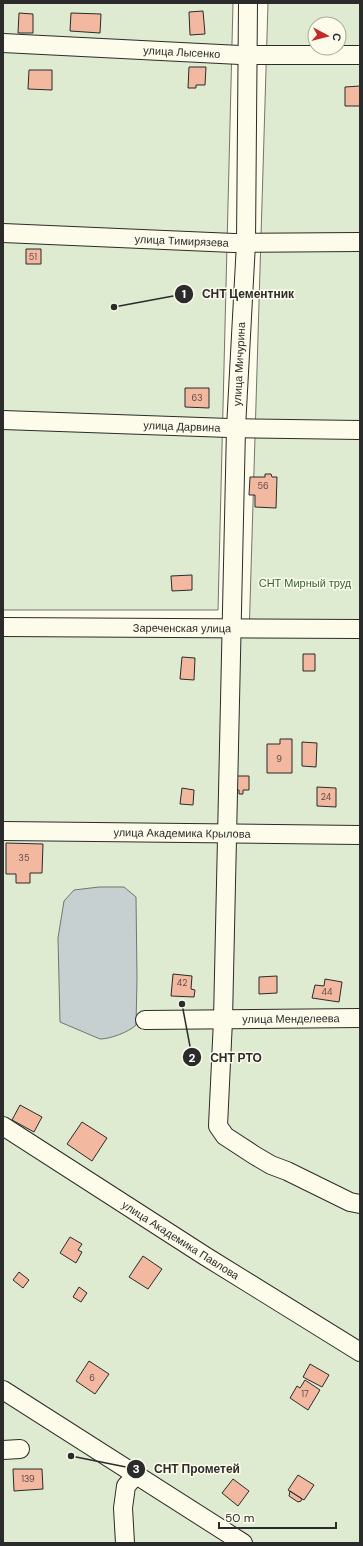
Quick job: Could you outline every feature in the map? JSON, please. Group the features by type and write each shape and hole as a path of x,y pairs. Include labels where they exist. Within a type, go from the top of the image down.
{"street":[{"name":"улица Мичурина","path":"248,3 246,243 236,428 223,1020 218,1126 225,1136 271,1165 287,1171 350,1202 360,1204"},
{"name":"улица Лысенко","path":"3,43 247,55 360,55"},
{"name":"улица Тимирязева","path":"3,233 246,243 360,242"},
{"name":"улица Дарвина","path":"3,420 236,428 360,430"},
{"name":"Зареченская улица","path":"3,628 360,629"},
{"name":"улица Академика Крылова","path":"3,830 360,835"},
{"name":"улица Менделеева","path":"145,1020 360,1018"},
{"name":"улица Академика Павлова","path":"3,1126 205,1256 360,1352"},
{"path":"3,1390 242,1543"},
{"path":"125,1543 123,1508 126,1486 136,1475"}],"green space":[{"path":"3,3 233,3 218,610 3,610"},
{"name":"СНТ Мирный труд","path":"268,3 360,3 360,1543 3,1543 3,634 249,637"}],"shaded area":[{"path":"99,887 124,887 136,897 137,978 136,1025 119,1035 100,1039 60,1022 58,938 64,901 74,890"}],"building":[{"path":"203,11 205,34 190,35 189,12"},
{"path":"19,13 33,14 33,33 18,33"},
{"path":"71,13 101,14 100,33 70,31"},
{"path":"189,67 206,67 205,85 196,85 196,88 188,88"},
{"path":"29,70 52,70 52,90 28,89"},
{"path":"360,86 360,106 345,106 345,87"},
{"path":"26,249 41,249 41,264 26,264"},
{"path":"185,388 209,388 209,408 185,407"},
{"path":"265,474 271,474 272,477 277,477 276,508 255,507 255,495 249,495 250,477 265,477"},
{"path":"192,575 192,590 172,591 171,576"},
{"path":"303,654 315,654 315,671 303,671"},
{"path":"182,657 195,658 194,680 180,679"},
{"path":"280,739 292,739 292,773 267,773 267,744 280,744"},
{"path":"302,742 317,743 316,767 302,766"},
{"path":"235,776 249,776 249,790 243,790 243,794 239,794 239,790 235,790"},
{"path":"317,787 336,788 336,807 317,806"},
{"path":"182,788 194,790 193,805 180,804"},
{"path":"6,843 43,844 42,873 30,873 30,883 16,883 16,874 6,874"},
{"path":"173,974 192,976 191,989 195,990 194,997 171,996"},
{"path":"277,976 277,993 259,994 259,977"},
{"path":"325,979 342,982 339,1002 312,998 315,985 324,986"},
{"path":"20,1105 42,1117 34,1132 12,1120"},
{"path":"82,1122 107,1138 92,1161 67,1144"},
{"path":"70,1237 82,1244 78,1250 82,1252 76,1263 60,1253"},
{"path":"143,1256 162,1269 148,1289 129,1277"},
{"path":"19,1272 29,1280 23,1288 13,1280"},
{"path":"79,1287 87,1293 81,1302 73,1297"},
{"path":"89,1361 109,1374 95,1394 76,1381"},
{"path":"310,1364 329,1375 322,1387 303,1377"},
{"path":"305,1380 320,1390 308,1410 290,1398 297,1386 300,1388"},
{"path":"13,1469 42,1469 43,1489 14,1491"},
{"path":"298,1475 314,1485 304,1500 288,1490"},
{"path":"233,1479 249,1491 238,1506 222,1493"},
{"path":"290,1491 302,1499 301,1501 298,1502 289,1496"}],"place":[{"name":"СНТ Цементник","path":"114,307"},
{"name":"СНТ РТО","path":"182,1004"},
{"name":"СНТ Прометей","path":"71,1456"}]}
